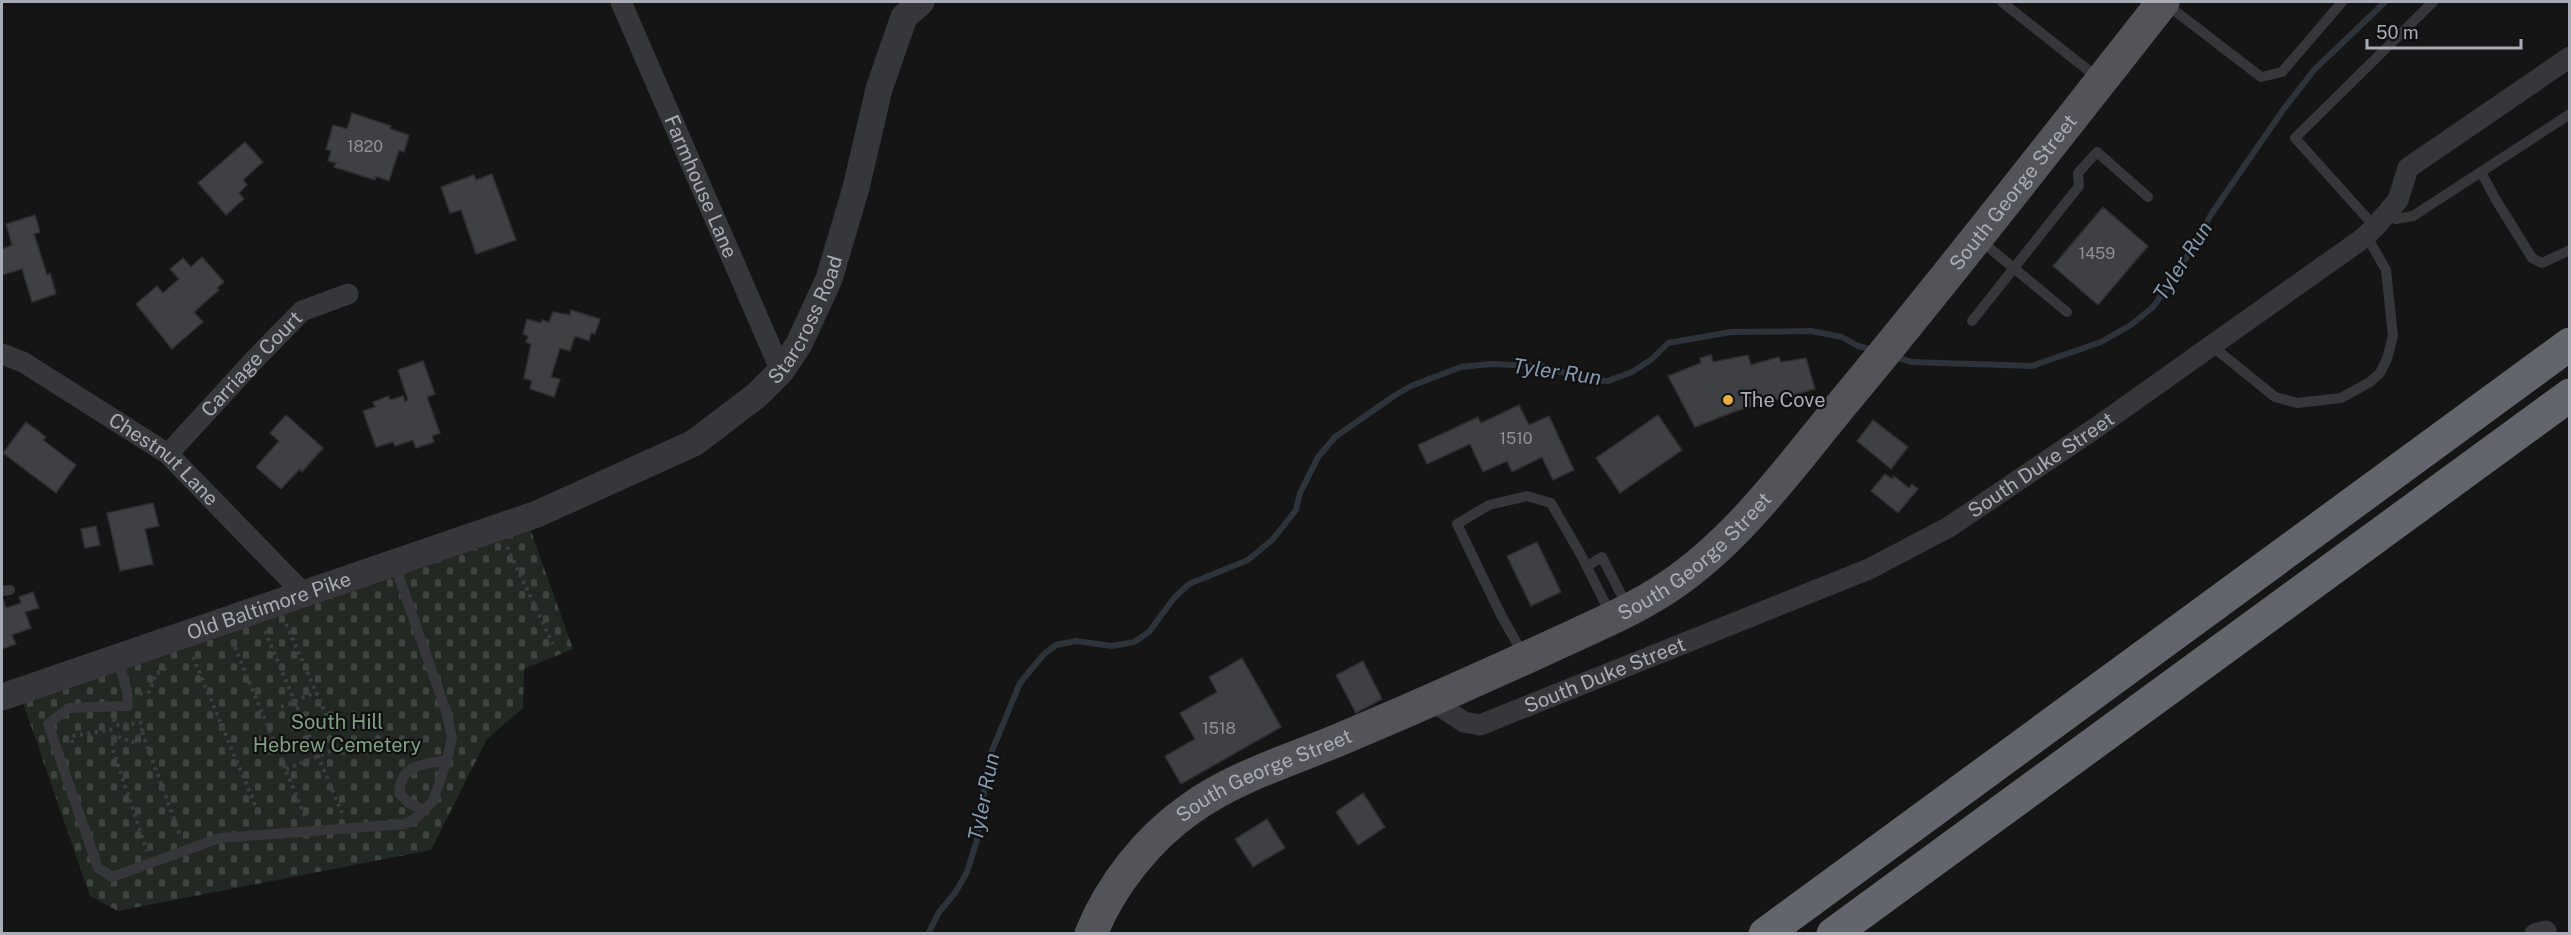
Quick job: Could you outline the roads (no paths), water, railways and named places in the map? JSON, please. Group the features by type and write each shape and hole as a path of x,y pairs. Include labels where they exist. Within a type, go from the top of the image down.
{"highway":[{"path":"1765,933 2570,344"},
{"path":"1833,933 2570,395"}],"main road":[{"name":"South George Street","path":"1091,933 1098,915 1119,882 1149,845 1188,809 1230,785 1432,701 1621,614 1671,585 1703,560 1743,522 1873,368 2163,2"}],"street":[{"name":"Farmhouse Lane","path":"621,2 782,371"},
{"name":"Starcross Road","path":"537,514 694,443 757,395 782,371 799,344 829,279 856,188 879,89 904,17 921,2"},
{"name":"South Duke Street","path":"1432,701 1464,722 1480,725 1869,569 1949,526 2097,427 2212,346 2376,225 2398,200 2408,168 2570,57"},
{"name":"Carriage Court","path":"168,454 255,358 302,311 348,294"},
{"name":"Chestnut Lane","path":"2,354 23,362 168,454 303,593"},
{"name":"Old Baltimore Pike","path":"2,696 117,657 226,636 303,593 537,514"}],"lane":[{"path":"2002,2 2101,80"},
{"path":"2163,2 2261,77 2283,72 2342,2"},
{"path":"2212,346 2276,397 2297,403 2341,398 2370,382 2380,373 2387,359 2393,336 2386,270 2376,225 2295,138 2433,2"},
{"path":"2376,225 2413,216 2570,114"},
{"path":"1972,321 2079,186 2078,173 2097,152 2148,197"},
{"path":"2481,172 2532,258 2542,263 2570,250"},
{"path":"1978,238 2067,312"},
{"path":"1526,658 1501,615 1457,524 1489,504 1527,496 1551,503 1587,566 1621,614"},
{"path":"1587,566 1602,557 1621,614"},
{"path":"117,657 128,706 69,708 48,724 98,868 112,877 220,837 405,824 415,819 432,801 447,760 452,738 446,711 394,563"},
{"path":"423,810 409,803 399,793 400,779 405,771 424,764 447,760"}],"waterway":[{"name":"Tyler Run","path":"1895,357 1912,362 2032,366 2101,342 2131,325 2153,307 2178,272 2212,213 2283,110 2315,69 2385,2"},
{"name":"Tyler Run","path":"928,934 939,912 955,893 967,872 977,840 989,758 1020,683 1044,654 1056,645 1076,641 1112,646 1134,642 1149,632 1174,598 1189,584 1248,560 1273,539 1296,510 1300,493 1318,457 1335,437 1394,396 1411,386 1461,367 1491,364 1541,366 1589,380 1608,381 1632,372 1652,359 1668,343 1731,332 1811,331 1842,337 1858,346 1874,350"}],"place":[{"name":"The Cove","path":"1728,400"}],"park label":[{"name":"South Hill Hebrew Cemetery","path":"337,734"}]}
